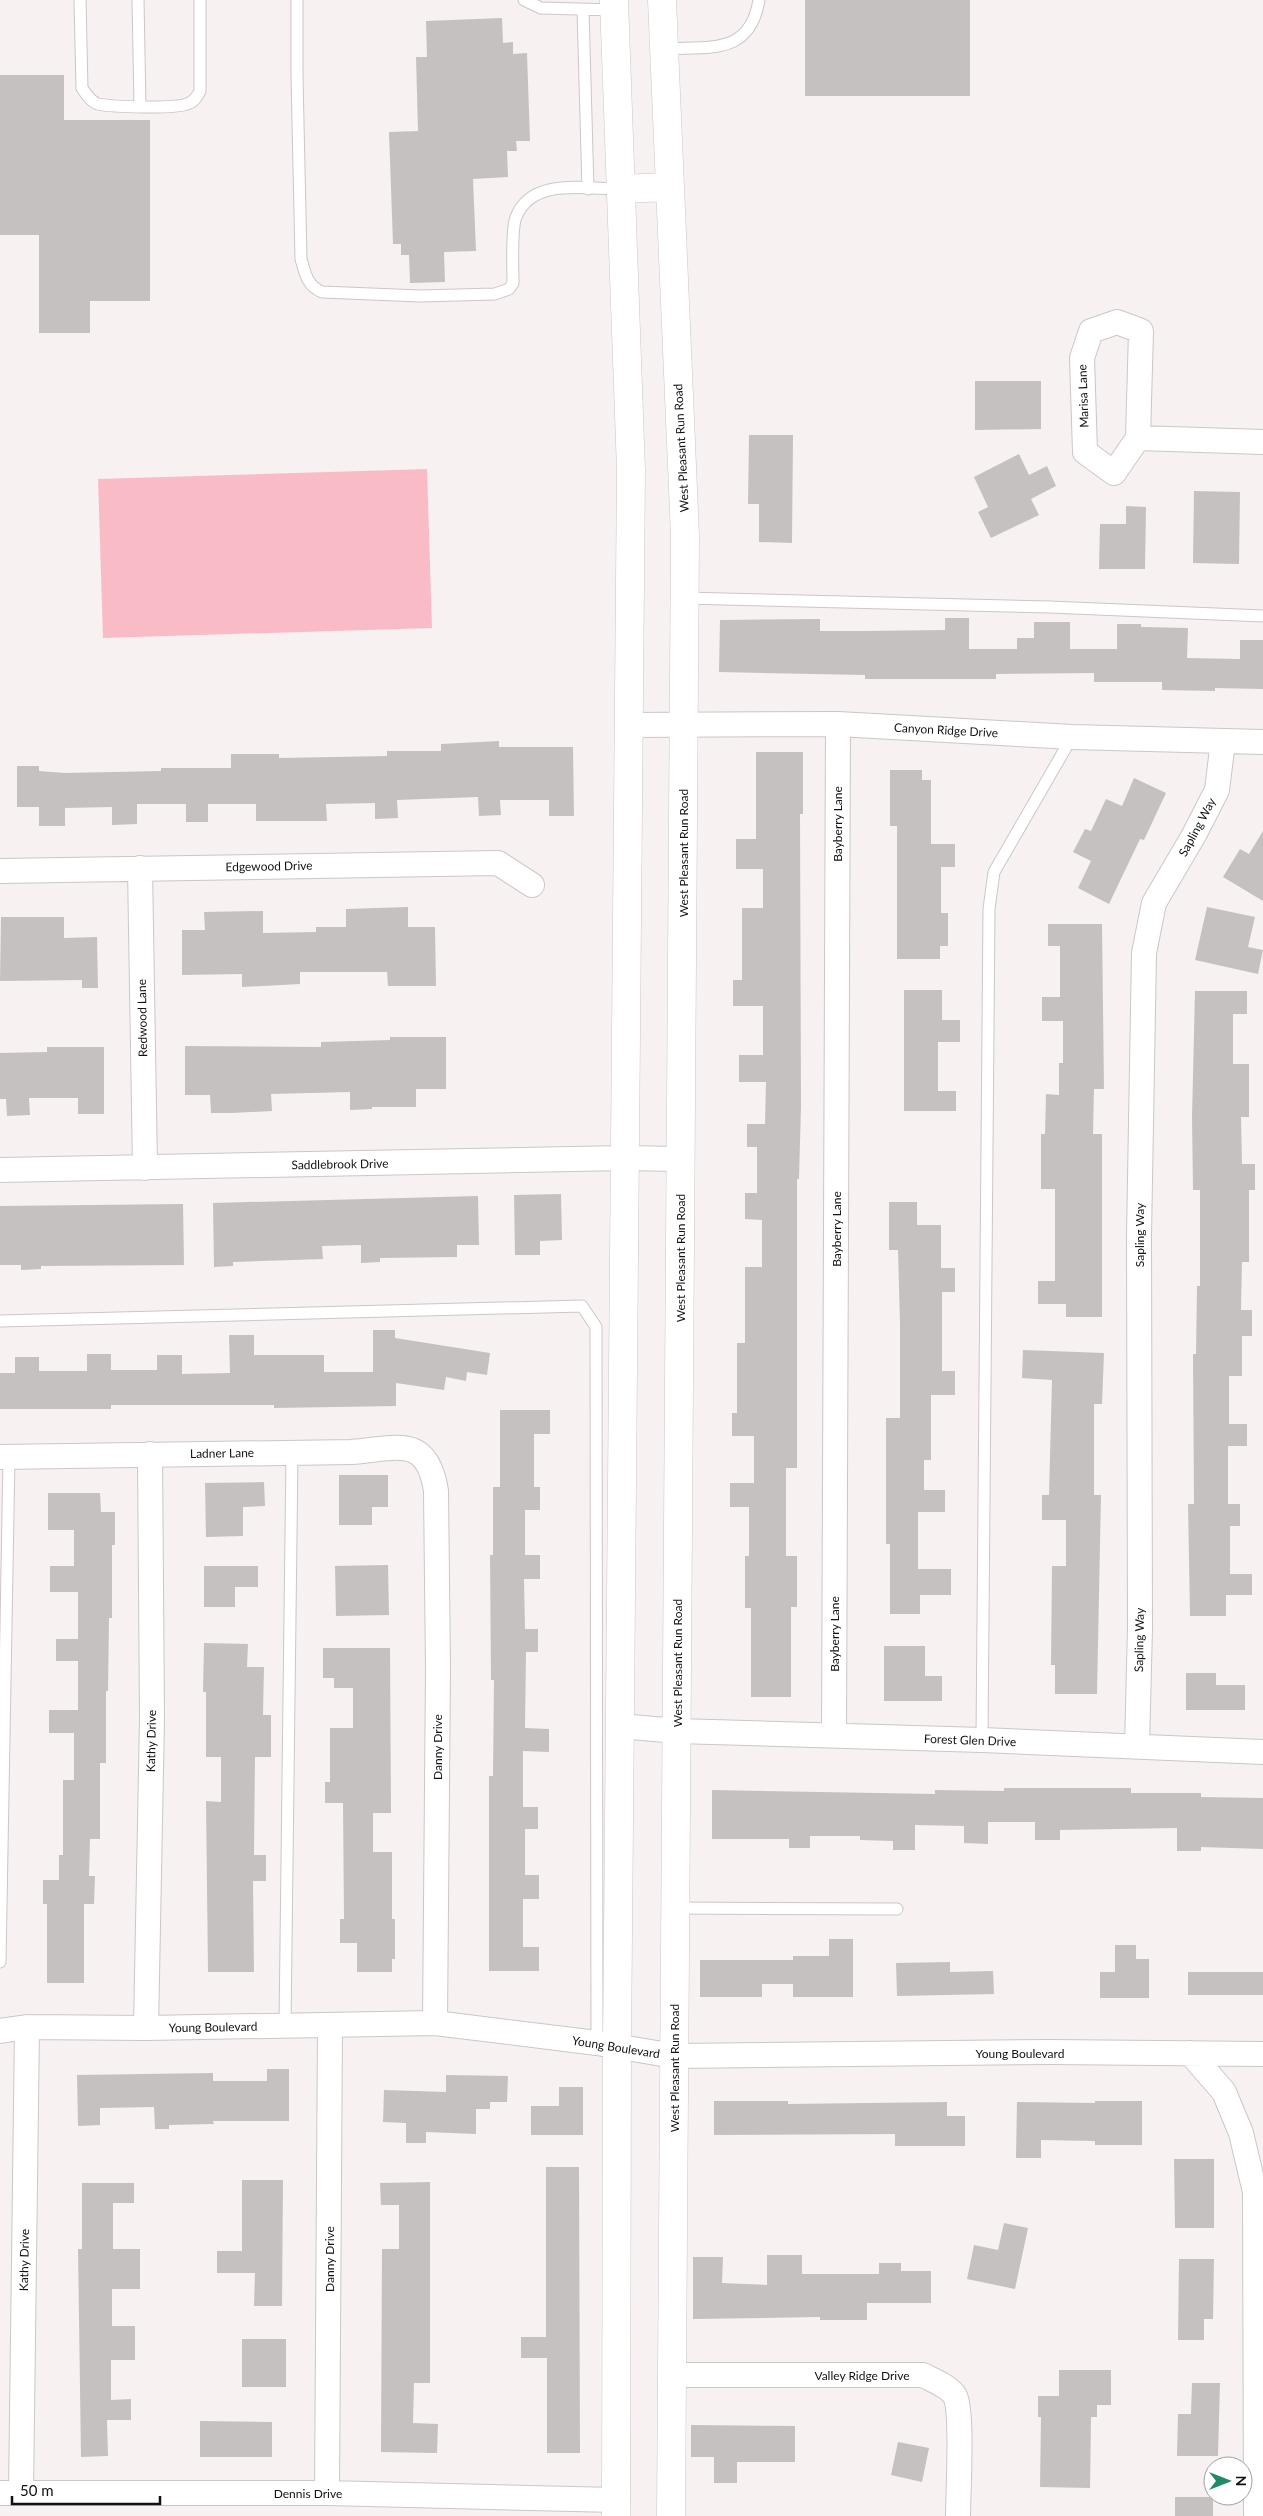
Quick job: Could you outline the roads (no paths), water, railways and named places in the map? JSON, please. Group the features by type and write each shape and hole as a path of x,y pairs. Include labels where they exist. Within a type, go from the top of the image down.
{"main road":[{"name":"West Pleasant Run Road","path":"662,0 685,536 671,2516"},
{"path":"614,5 631,470 620,1726 607,2045 616,2508"},
{"path":"620,189 670,187"}],"street":[{"name":"Marisa Lane","path":"1117,322 1141,331 1138,438 1114,473 1085,452 1082,358 1091,331 1117,322"},
{"path":"1138,438 1263,442"},
{"name":"Canyon Ridge Drive","path":"628,725 838,724 1072,737 1263,742"},
{"name":"Bayberry Lane","path":"834,1735 838,724"},
{"name":"Sapling Way","path":"1137,1746 1140,1628 1139,1236 1144,953 1154,903 1194,835 1217,790 1223,741"},
{"name":"Edgewood Drive","path":"0,871 498,863 532,885"},
{"name":"Redwood Lane","path":"140,868 145,1168"},
{"name":"Saddlebrook Drive","path":"0,1170 625,1158 680,1159"},
{"name":"Ladner Lane","path":"5,1457 351,1452 406,1448 420,1451 433,1471"},
{"name":"Kathy Drive","path":"146,2028 152,1718 150,1454"},
{"name":"Danny Drive","path":"433,1471 436,1491 438,1659 435,2023"},
{"name":"Forest Glen Drive","path":"620,1726 676,1730 1263,1752"},
{"name":"Young Boulevard","path":"0,2031 27,2027 146,2028 435,2023 607,2045 674,2056 1263,2054"},
{"name":"Danny Drive","path":"327,2493 330,2026"},
{"name":"Kathy Drive","path":"11,2493 27,2027"},
{"path":"1190,2053 1224,2092 1241,2133 1255,2192 1256,2516"},
{"name":"Valley Ridge Drive","path":"672,2375 923,2375 940,2384 954,2396 959,2423 958,2516"},
{"name":"Dennis Drive","path":"11,2493 327,2493 616,2508"}],"lane":[{"path":"80,0 82,88 88,97 97,104 140,106 186,105 195,99 200,90 200,0"},
{"path":"138,0 140,106"},
{"path":"297,0 301,259 306,277 313,288 322,292 420,296 495,294 509,289 513,283 515,218 528,199 539,192 551,189 620,189"},
{"path":"524,0 541,8 583,10 614,5"},
{"path":"664,49 730,44 748,32 757,13 759,0"},
{"path":"583,10 588,189"},
{"path":"684,598 1050,607 1263,616"},
{"path":"982,1740 989,909 994,872 1072,737"},
{"path":"0,1321 582,1306 596,1327 607,2045"},
{"path":"284,2026 292,1452"},
{"path":"0,1962 5,1457"},
{"path":"675,1908 897,1909"}]}
